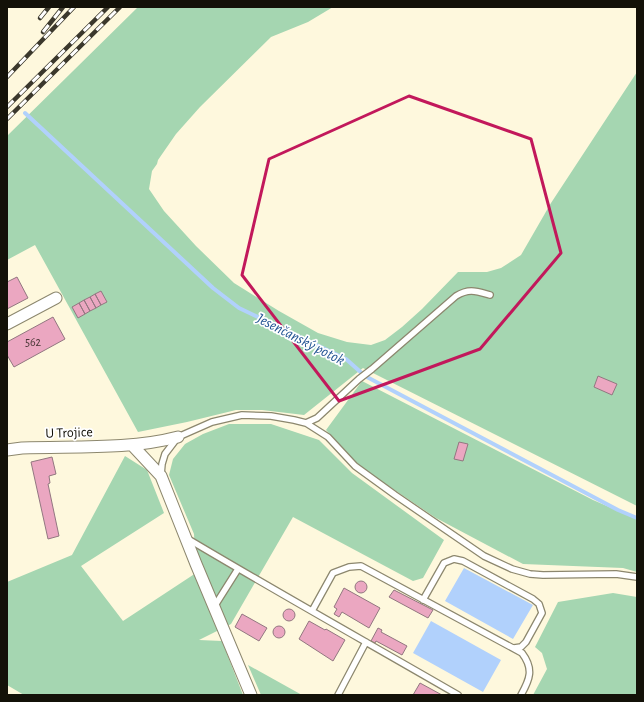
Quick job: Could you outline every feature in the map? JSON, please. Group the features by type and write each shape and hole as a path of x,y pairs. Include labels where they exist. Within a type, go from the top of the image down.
{"street":[{"path":"7,324 56,298"},
{"name":"U Trojice","path":"7,450 22,448 132,445 164,441 178,437"},
{"path":"132,445 160,476 251,695"}],"lane":[{"path":"306,423 317,418 359,379 460,293 463,291 469,291 490,295"},
{"path":"160,476 165,454 178,437 212,422 242,415 271,416 294,420 306,423 328,437 355,466 395,495 484,556 512,569 530,574 542,575 616,574 637,577"},
{"path":"185,537 458,695"},
{"path":"423,600 444,563 454,559 463,561 533,599 539,604 542,613 526,642 521,647 514,648"},
{"path":"312,610 333,573 349,567 361,566 522,653 528,661 530,671 528,682 521,695"},
{"path":"214,608 238,569"},
{"path":"338,695 366,642"}],"highlighted area":[{"path":"409,96 531,139 561,253 480,349 339,401 242,275 269,159"}],"green space":[{"path":"138,7 333,7 308,22 271,37 200,107 176,134 158,160 152,171 149,189 164,211 196,246 234,283 318,333 347,342 371,345 385,340 422,309 458,272 487,272 501,268 521,255 551,203 637,72 637,506 363,368 304,415 262,410 236,410 138,432 35,245 7,260 7,136"},
{"path":"362,381 593,500 637,519 637,572 623,568 523,564 436,518 359,466 326,430"},
{"path":"229,424 271,424 319,440 352,473 444,540 423,578 413,581 293,517 231,624 199,640 222,641 243,695 24,695 7,685 7,582 72,555 125,456 147,470 164,513 81,566 123,621 196,573 194,534 169,475 173,459 185,444 203,434"},
{"path":"613,593 637,597 637,695 533,695 547,669 542,653 535,647 558,602"},
{"path":"248,665 302,695 261,695"}],"water":[{"path":"464,568 533,605 513,639 445,601"},
{"path":"431,621 501,660 483,692 413,653"}],"building":[{"path":"17,277 28,298 7,309 7,282"},
{"path":"101,291 107,302 101,305 95,294"},
{"path":"95,294 101,305 96,308 90,297"},
{"path":"90,297 96,308 90,311 84,300"},
{"path":"84,300 90,311 85,314 79,303"},
{"path":"79,303 85,314 78,318 72,307"},
{"path":"53,317 65,339 14,367 7,355 7,342"},
{"path":"598,376 617,384 612,395 594,387"},
{"path":"459,442 468,444 463,461 454,459"},
{"path":"52,457 56,474 49,476 50,483 48,484 59,536 48,539 31,462"},
{"path":"359,581 363,581 367,587 363,593 359,593 355,589 355,585"},
{"path":"344,588 380,608 369,628 342,612 339,617 334,614 337,609 334,607"},
{"path":"394,590 433,610 428,618 389,597"},
{"path":"287,609 291,609 295,615 291,621 287,621 283,617 283,613"},
{"path":"242,614 267,628 259,641 235,627"},
{"path":"309,621 345,640 333,661 299,639"},
{"path":"277,626 281,626 285,632 281,638 277,638 273,634 273,630"},
{"path":"378,628 382,630 381,632 407,646 402,655 376,641 375,643 371,641"},
{"path":"420,683 442,695 413,695"}],"waterway":[{"name":"Jesenčanský potok","path":"25,113 213,288 239,308 346,359 365,376 618,510 637,518"}],"railway":[{"path":"40,18 49,7"},
{"path":"43,32 63,7"},
{"path":"7,77 74,7"},
{"path":"7,107 108,7"},
{"path":"7,119 120,7"}]}
